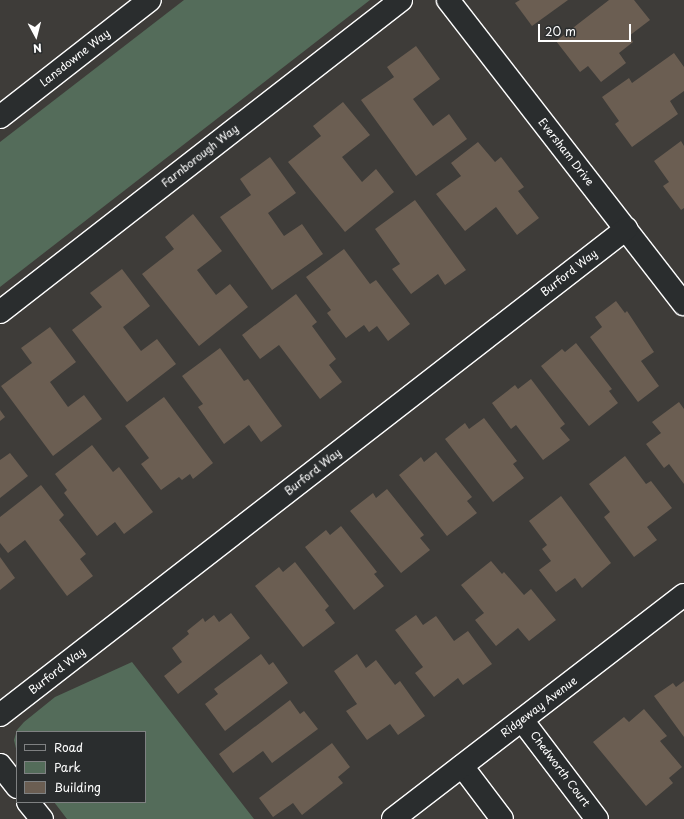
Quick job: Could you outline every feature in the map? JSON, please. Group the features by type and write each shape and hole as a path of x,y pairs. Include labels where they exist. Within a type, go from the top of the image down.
{"street":[{"name":"Lansdowne Way","path":"0,117 150,0"},
{"name":"Farnborough Way","path":"0,312 401,0"},
{"name":"Eversham Drive","path":"448,0 684,304"},
{"name":"Burford Way","path":"0,715 626,229"},
{"name":"Ridgeway Avenue","path":"393,819 684,595"},
{"name":"Chedworth Court","path":"522,720 597,819"},
{"path":"0,765 16,786"},
{"path":"462,766 502,819"},
{"path":"29,803 42,819"}],"green space":[{"path":"184,0 370,0 0,287 0,142"},
{"path":"132,662 254,819 67,819 55,803 146,803 146,731 17,731 24,722 55,697"},
{"path":"16,733 16,749 14,740"}],"building":[{"path":"520,0 568,0 532,26 515,3"},
{"path":"609,0 634,0 650,20 629,36 633,42 619,53 626,63 601,82 588,66 580,72 556,41"},
{"path":"416,46 440,79 413,99 433,126 449,114 467,139 416,176 361,100 394,77 387,67"},
{"path":"674,53 684,67 684,91 670,101 678,114 632,147 615,124 619,121 602,97 629,78 632,83"},
{"path":"343,102 370,135 342,157 362,182 376,169 394,192 345,232 288,162 321,136 313,126"},
{"path":"681,141 684,146 684,208 681,210 663,186 669,182 654,161"},
{"path":"478,142 495,162 501,157 524,187 518,191 539,218 517,235 496,207 465,231 436,194 461,176 451,163"},
{"path":"270,157 296,193 268,213 284,236 302,224 323,254 272,290 220,217 251,195 240,179"},
{"path":"415,200 466,270 445,285 438,274 411,294 392,269 400,264 375,229"},
{"path":"193,214 222,251 197,270 216,295 230,284 248,307 199,346 142,274 174,249 165,237"},
{"path":"344,249 370,284 376,280 410,324 388,341 377,326 369,332 364,325 346,338 327,313 331,310 306,277"},
{"path":"122,269 150,306 123,327 141,351 157,339 176,364 127,402 72,330 102,307 90,293"},
{"path":"296,294 317,322 312,326 336,359 329,365 342,382 320,399 279,345 260,359 242,335"},
{"path":"616,301 625,313 627,311 654,352 641,361 659,386 638,402 590,337 602,327 595,317"},
{"path":"50,327 76,362 50,382 68,407 84,395 102,419 53,456 1,386 32,363 21,348"},
{"path":"576,343 612,389 609,391 618,403 589,426 541,366 562,349 565,352"},
{"path":"220,348 244,381 248,379 282,426 261,442 249,425 224,444 198,407 203,404 182,376"},
{"path":"531,379 565,424 560,428 570,440 543,460 516,425 511,429 492,403 515,385 518,389"},
{"path":"164,397 213,463 193,479 190,474 182,480 179,477 161,490 141,464 149,458 125,426"},
{"path":"679,402 684,409 684,484 669,464 664,468 646,444 661,433 652,422"},
{"path":"0,410 5,417 0,421"},
{"path":"484,418 517,461 513,464 524,478 493,502 445,439 465,423 469,429"},
{"path":"92,445 113,472 119,467 153,512 124,534 115,522 97,536 64,493 67,490 55,474"},
{"path":"436,452 472,497 467,501 477,513 447,536 399,475 421,457 424,462"},
{"path":"10,453 28,476 0,498 0,460"},
{"path":"625,456 646,484 651,481 672,508 647,527 657,540 634,557 604,517 610,512 589,484"},
{"path":"41,485 64,515 59,520 86,554 80,559 93,576 67,596 25,540 8,553 0,543 0,517"},
{"path":"387,489 424,535 420,538 430,550 401,573 350,511 373,493 376,498"},
{"path":"561,496 611,563 582,588 575,578 556,592 539,570 551,561 542,549 547,545 529,521"},
{"path":"341,526 377,572 374,574 384,586 354,610 305,547 326,530 330,535"},
{"path":"0,557 15,578 0,590"},
{"path":"491,561 502,574 504,572 524,595 531,589 556,620 529,641 518,628 496,646 475,620 484,613 461,585"},
{"path":"295,562 329,606 325,610 335,623 303,647 255,586 279,567 283,572"},
{"path":"231,613 250,638 178,694 164,676 182,662 172,648 189,634 187,631 203,618 205,622 214,615 219,622"},
{"path":"416,615 423,625 436,616 454,641 468,631 492,664 463,685 458,678 434,697 415,673 423,667 395,630"},
{"path":"261,654 269,665 273,662 288,683 225,731 205,704 218,694 214,689"},
{"path":"357,654 366,668 376,660 395,685 400,681 425,716 398,735 390,724 367,740 346,711 357,704 334,671"},
{"path":"684,681 684,737 654,696 673,683 676,687"},
{"path":"290,700 300,714 304,711 318,729 272,763 263,751 233,773 219,754"},
{"path":"644,709 667,736 660,741 682,767 669,778 673,783 646,806 593,742 624,717 629,722"},
{"path":"332,743 350,767 338,777 343,783 302,815 293,803 273,817 259,798"}]}
